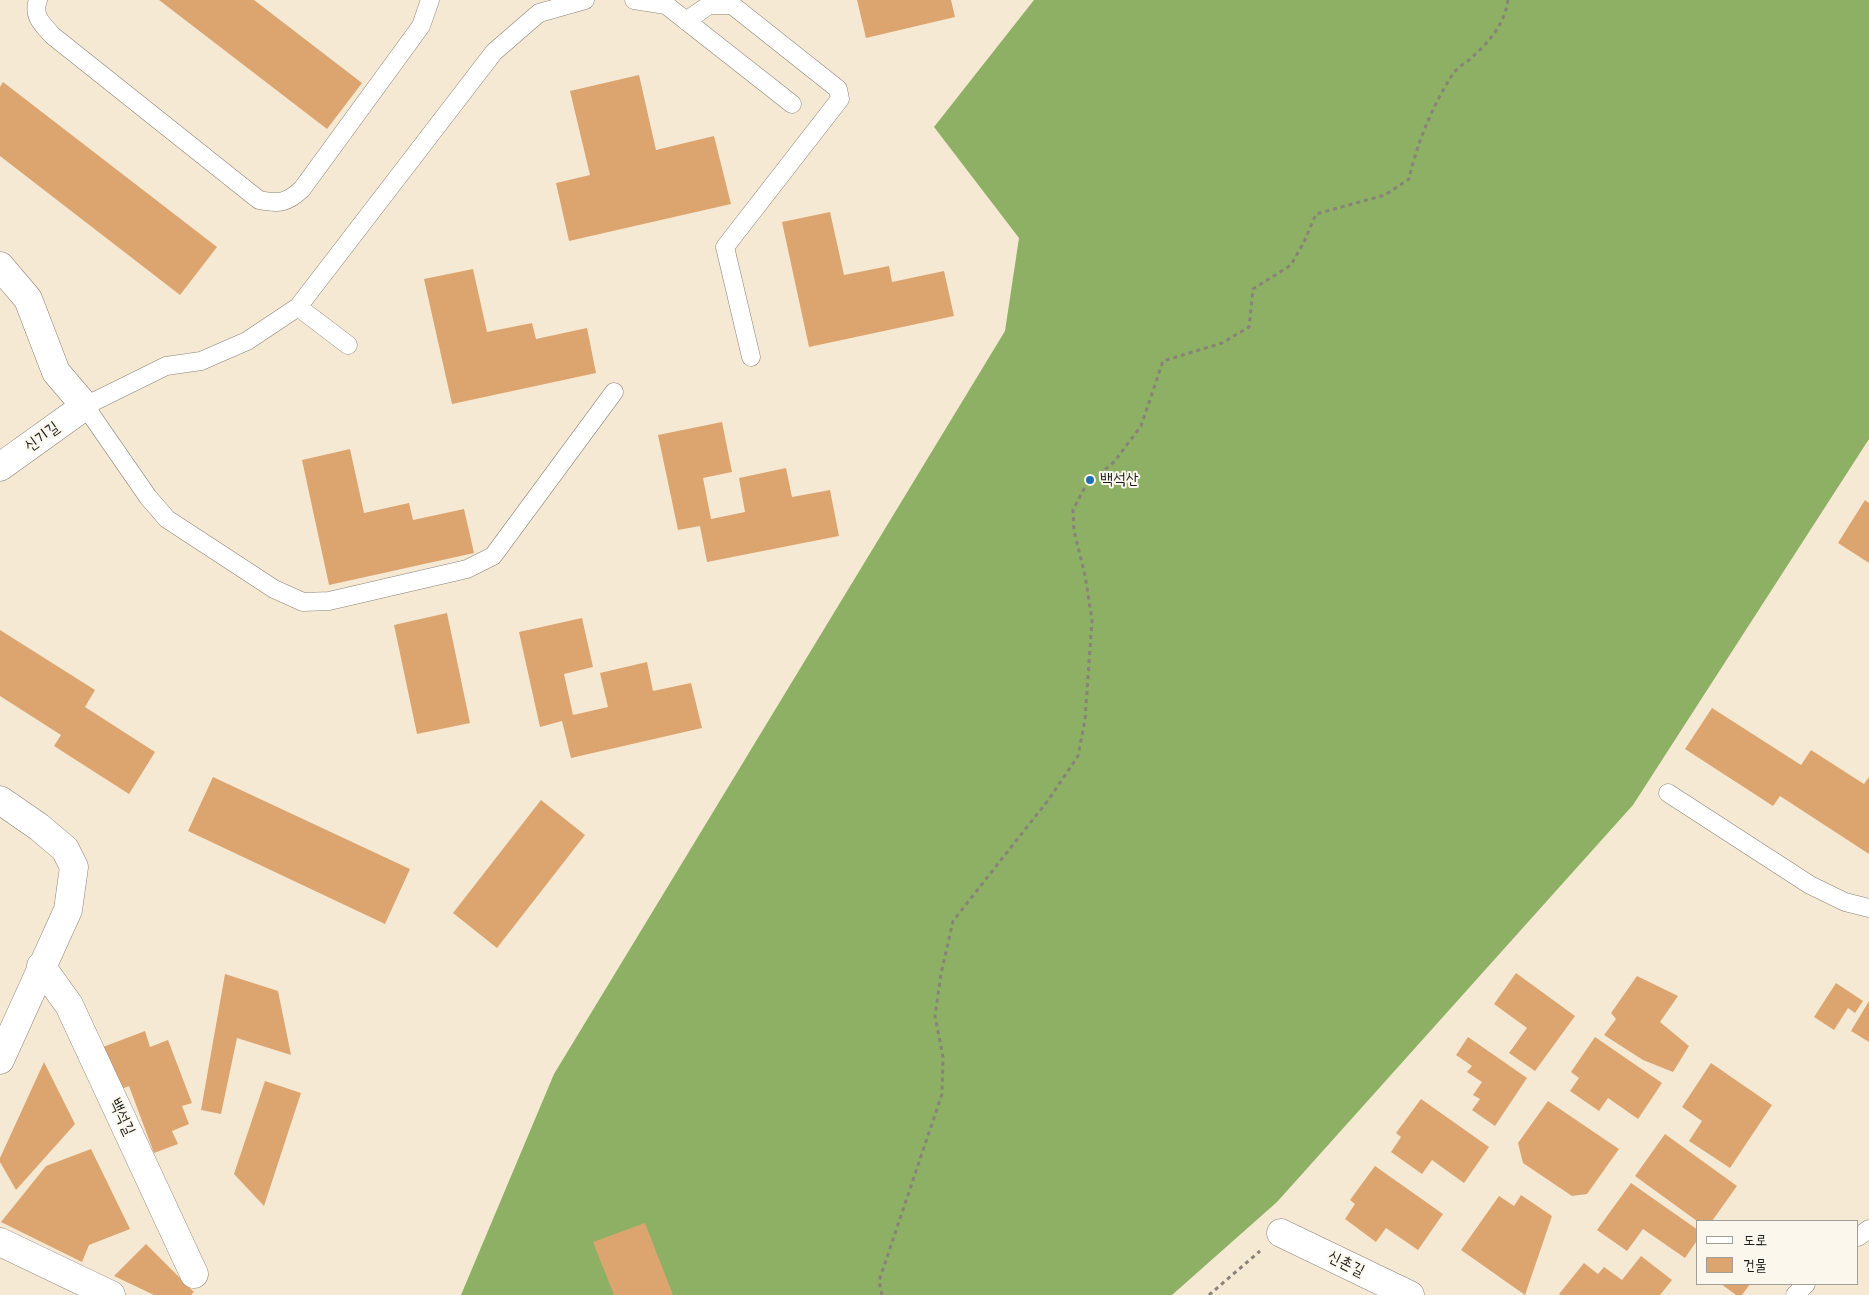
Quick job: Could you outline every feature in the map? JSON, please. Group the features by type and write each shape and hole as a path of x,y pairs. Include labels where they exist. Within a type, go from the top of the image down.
{"street":[{"path":"0,266 28,299 56,372 85,406"},
{"name":"신기길","path":"0,467 85,406"},
{"path":"0,800 39,827 65,850 74,867 68,910 0,1060"},
{"name":"백석길","path":"41,966 70,1004 194,1274"},
{"name":"신촌길","path":"1281,1232 1410,1295"},
{"path":"0,1242 111,1295"}],"lane":[{"path":"38,0 36,5 37,19 53,36 259,200 274,203 291,199 302,189 422,26 430,0"},
{"path":"584,0 539,12 494,52 298,307 247,341 202,361 166,366 85,406 148,497 167,519 274,589 303,602 329,601 467,569 493,556 614,392"},
{"path":"634,0 666,5 792,104"},
{"path":"686,21 709,5 732,5 838,89 840,99 725,247 752,358"},
{"path":"298,307 348,345"},
{"path":"1668,793 1810,885 1845,902 1869,908"},
{"path":"1859,1236 1869,1228"},
{"path":"1795,1295 1805,1285"}],"path":[{"path":"882,1295 879,1281 942,1094 943,1057 935,1016 952,921 1049,799 1078,756 1085,720 1092,620 1085,575 1074,531 1073,510 1086,485 1114,462 1142,426 1164,361 1222,343 1249,327 1252,289 1291,265 1304,242 1316,214 1385,195 1409,179 1414,155 1431,113 1453,73 1489,43 1506,12 1508,0"},
{"path":"1209,1295 1281,1232"}],"green space":[{"path":"1034,0 1869,0 1869,439 1633,805 1277,1202 1172,1295 461,1295 554,1074 1005,331 1019,238 934,127"}],"building":[{"path":"159,0 254,0 362,83 327,129"},
{"path":"857,0 951,0 955,17 866,38"},
{"path":"639,75 656,150 714,136 731,204 569,241 556,183 590,175 570,91"},
{"path":"3,82 217,247 180,295 0,156 0,87"},
{"path":"830,212 844,275 889,266 892,282 944,271 954,316 809,347 782,222"},
{"path":"473,269 487,332 532,323 536,339 587,328 596,373 452,404 424,279"},
{"path":"722,422 732,472 703,478 711,519 745,512 739,478 786,468 792,497 830,490 839,536 707,562 700,526 678,530 658,435"},
{"path":"350,449 364,513 409,503 413,520 464,509 474,553 329,585 302,460"},
{"path":"1865,500 1869,503 1869,563 1838,543"},
{"path":"447,613 470,723 417,734 394,625"},
{"path":"582,618 593,667 564,674 573,715 608,707 600,673 647,662 653,691 691,683 702,728 571,758 562,721 540,727 519,632"},
{"path":"0,630 95,690 85,707 155,752 129,794 54,746 61,735 0,696"},
{"path":"1712,708 1801,765 1811,750 1864,784 1869,777 1869,854 1780,796 1773,806 1685,749"},
{"path":"213,777 410,869 385,924 188,831"},
{"path":"541,800 585,835 497,948 453,913"},
{"path":"1516,973 1575,1016 1535,1071 1509,1053 1527,1028 1494,1004"},
{"path":"225,974 278,991 291,1055 237,1038 221,1114 201,1110"},
{"path":"1637,976 1678,996 1660,1022 1689,1046 1673,1072 1643,1060 1604,1035 1616,1019 1611,1013"},
{"path":"1836,983 1863,1001 1855,1013 1848,1008 1834,1030 1814,1017"},
{"path":"1869,1001 1869,1042 1851,1031"},
{"path":"145,1031 150,1047 168,1040 192,1103 182,1106 189,1124 172,1131 178,1144 154,1153 129,1086 119,1090 103,1047"},
{"path":"1468,1037 1527,1078 1495,1126 1472,1110 1480,1099 1473,1095 1482,1082 1467,1072 1472,1066 1456,1055"},
{"path":"1595,1037 1662,1083 1638,1119 1608,1098 1599,1111 1570,1091 1579,1078 1571,1072"},
{"path":"44,1062 75,1124 16,1190 0,1162 0,1158"},
{"path":"1711,1063 1772,1105 1730,1168 1689,1141 1702,1121 1682,1107"},
{"path":"265,1081 301,1093 264,1206 234,1174"},
{"path":"1421,1099 1489,1147 1464,1183 1432,1160 1422,1174 1391,1152 1401,1137 1396,1133"},
{"path":"1548,1101 1619,1149 1587,1194 1572,1196 1523,1163 1518,1143"},
{"path":"1665,1134 1737,1186 1713,1220 1696,1220 1635,1176"},
{"path":"91,1149 130,1229 89,1245 82,1262 1,1222 46,1166"},
{"path":"1375,1166 1443,1214 1418,1250 1386,1228 1376,1242 1345,1219 1355,1204 1350,1200"},
{"path":"1631,1183 1696,1229 1696,1242 1685,1258 1643,1229 1627,1251 1597,1230"},
{"path":"1521,1195 1552,1216 1525,1295 1461,1250 1499,1196 1514,1206"},
{"path":"645,1223 673,1295 614,1295 593,1242"},
{"path":"146,1244 194,1292 191,1295 154,1295 114,1276"},
{"path":"1641,1256 1672,1280 1660,1295 1559,1294 1584,1263 1598,1274 1604,1267 1622,1280"},
{"path":"1722,1285 1749,1285 1742,1295 1736,1295"}],"place":[{"name":"백석산","path":"1090,480"}]}
